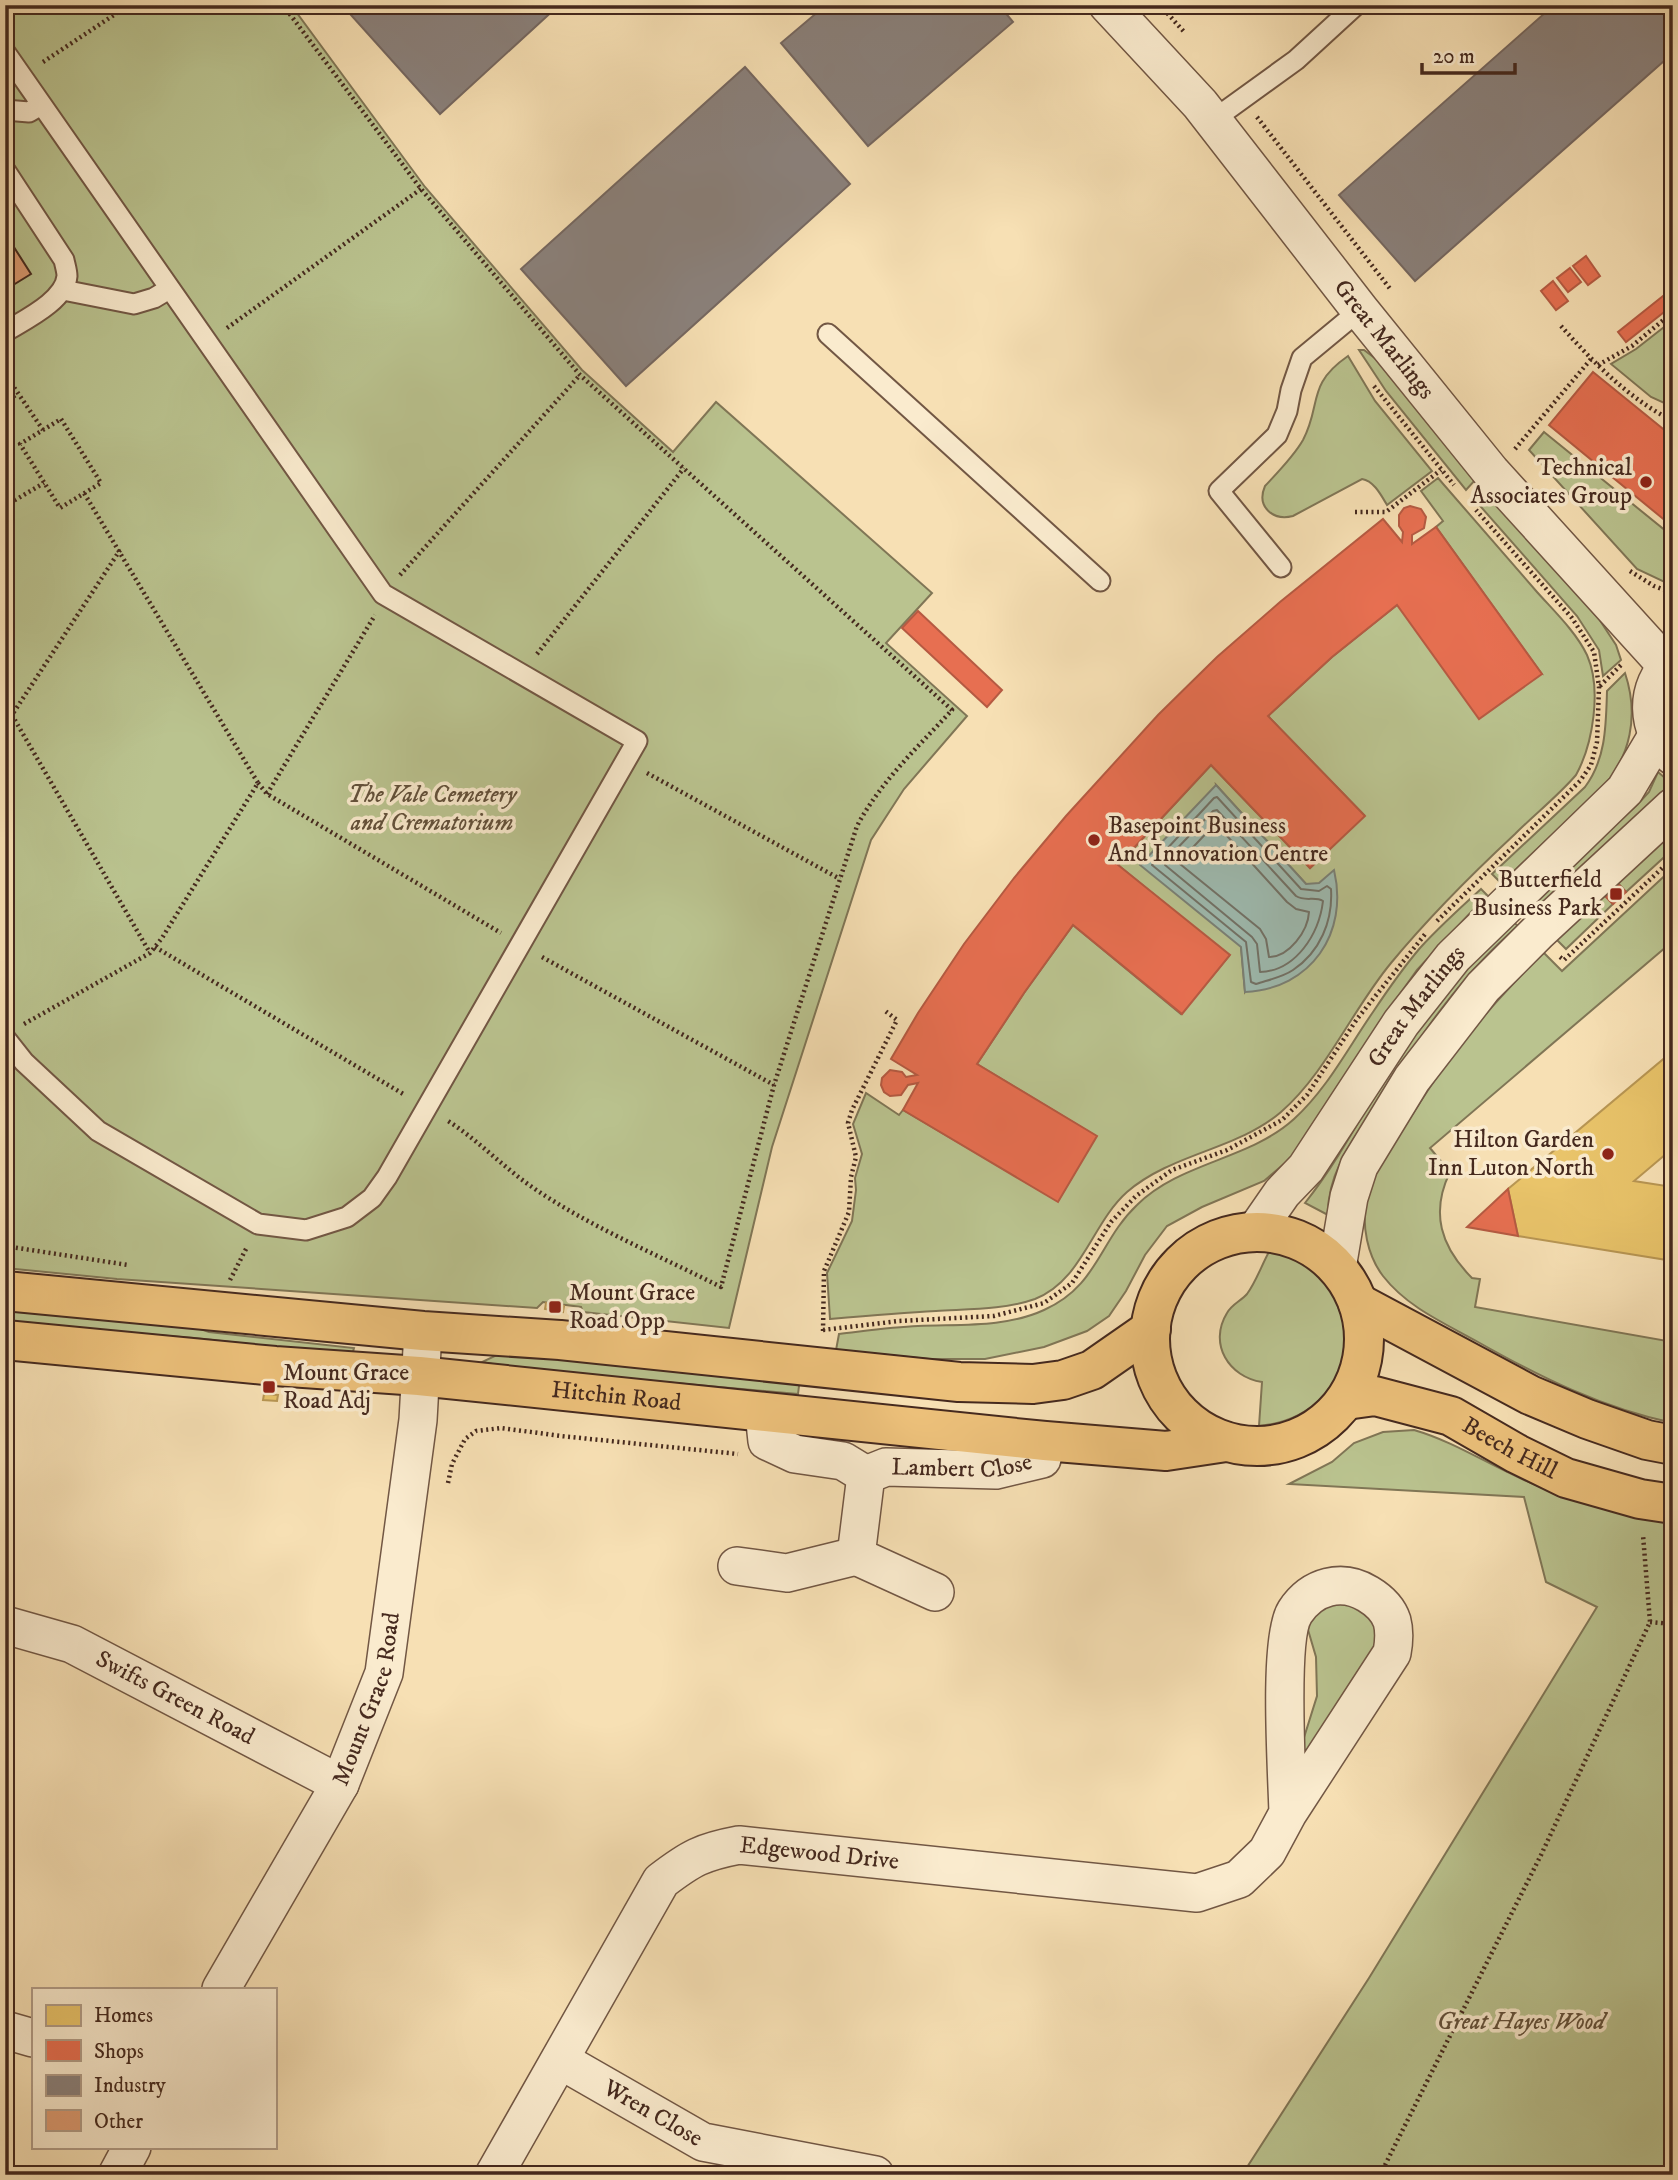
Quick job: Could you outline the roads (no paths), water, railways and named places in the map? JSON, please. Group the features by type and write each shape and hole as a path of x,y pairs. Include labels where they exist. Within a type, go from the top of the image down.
{"main road":[{"path":"1255,1232 1300,1241 1337,1268 1358,1303 1364,1328 1364,1353 1358,1377 1346,1400 1328,1420 1306,1435 1280,1444 1253,1447 1226,1442 1199,1430 1177,1411 1161,1386 1152,1359 1151,1329 1155,1307 1164,1287 1177,1269 1193,1254 1212,1242 1255,1232"},
{"name":"Hitchin Road","path":"5,1291 423,1331 560,1340 959,1382 1033,1384 1063,1380 1092,1370 1151,1329"},
{"path":"1358,1303 1530,1395 1647,1440 1673,1445"},
{"name":"Hitchin Road","path":"5,1340 275,1366 419,1376 1045,1441 1166,1451 1226,1442"},
{"name":"Beech Hill","path":"1346,1400 1375,1396 1451,1416 1517,1454 1566,1478 1656,1501"}],"street":[{"name":"Great Marlings","path":"1108,5 1131,27 1213,120 1360,310 1491,472 1670,664 1657,681 1651,700 1651,719 1665,746 1625,790 1453,957 1401,1023 1306,1168 1282,1193 1255,1232"},
{"name":"Great Marlings","path":"1337,1268 1349,1197 1359,1167 1412,1079 1483,987 1538,932 1673,807"},
{"name":"Mount Grace Road","path":"222,1988 340,1784 384,1673 418,1420 423,1331"},
{"name":"Lambert Close","path":"764,1413 767,1441 795,1454 843,1461 866,1475"},
{"name":"Lambert Close","path":"866,1475 886,1467 996,1470 1042,1459 1045,1441"},
{"name":"Lambert Close","path":"856,1556 866,1475"},
{"path":"737,1566 787,1573 856,1556 935,1592"},
{"name":"Edgewood Drive","path":"494,2175 661,1881 684,1863 706,1851 740,1845 1198,1893 1238,1879 1267,1852 1288,1813 1392,1653 1394,1636 1391,1618 1379,1601 1355,1586 1334,1584 1313,1592 1294,1613 1288,1636 1285,1675 1288,1813"},
{"name":"Swifts Green Road","path":"5,1625 72,1644 340,1784"},
{"path":"5,2030 32,2038"},
{"name":"Wren Close","path":"561,2060 703,2142 875,2175"},
{"path":"117,2175 131,2148"}],"lane":[{"path":"1213,120 1296,60 1356,5"},
{"path":"5,52 385,595 637,741 387,1177 372,1198 347,1217 306,1230 258,1224 98,1131 24,1062 11,1033"},
{"path":"5,110 29,112 41,105"},
{"path":"5,170 64,260 67,276 63,290 54,300 5,332"},
{"path":"63,290 134,304 154,298 169,289"},
{"path":"1281,568 1219,491 1277,435 1302,358 1360,310"},
{"path":"828,334 1100,581"}],"water":[{"path":"1216,785 1306,884 1319,883 1334,870 1336,915 1320,954 1306,969 1289,981 1268,988 1245,992 1241,947 1140,865"}],"place":[{"name":"Technical Associates Group","path":"1646,482"},
{"name":"Basepoint Business And Innovation Centre","path":"1094,840"},
{"name":"Butterfield Business Park","path":"1616,894"},
{"name":"Hilton Garden Inn Luton North","path":"1608,1154"},
{"name":"Mount Grace Road Opp","path":"555,1307"},
{"name":"Mount Grace Road Adj","path":"269,1387"}],"park label":[{"name":"The Vale Cemetery and Crematorium","path":"432,809"},
{"name":"Great Hayes Wood","path":"1521,2022"}]}
